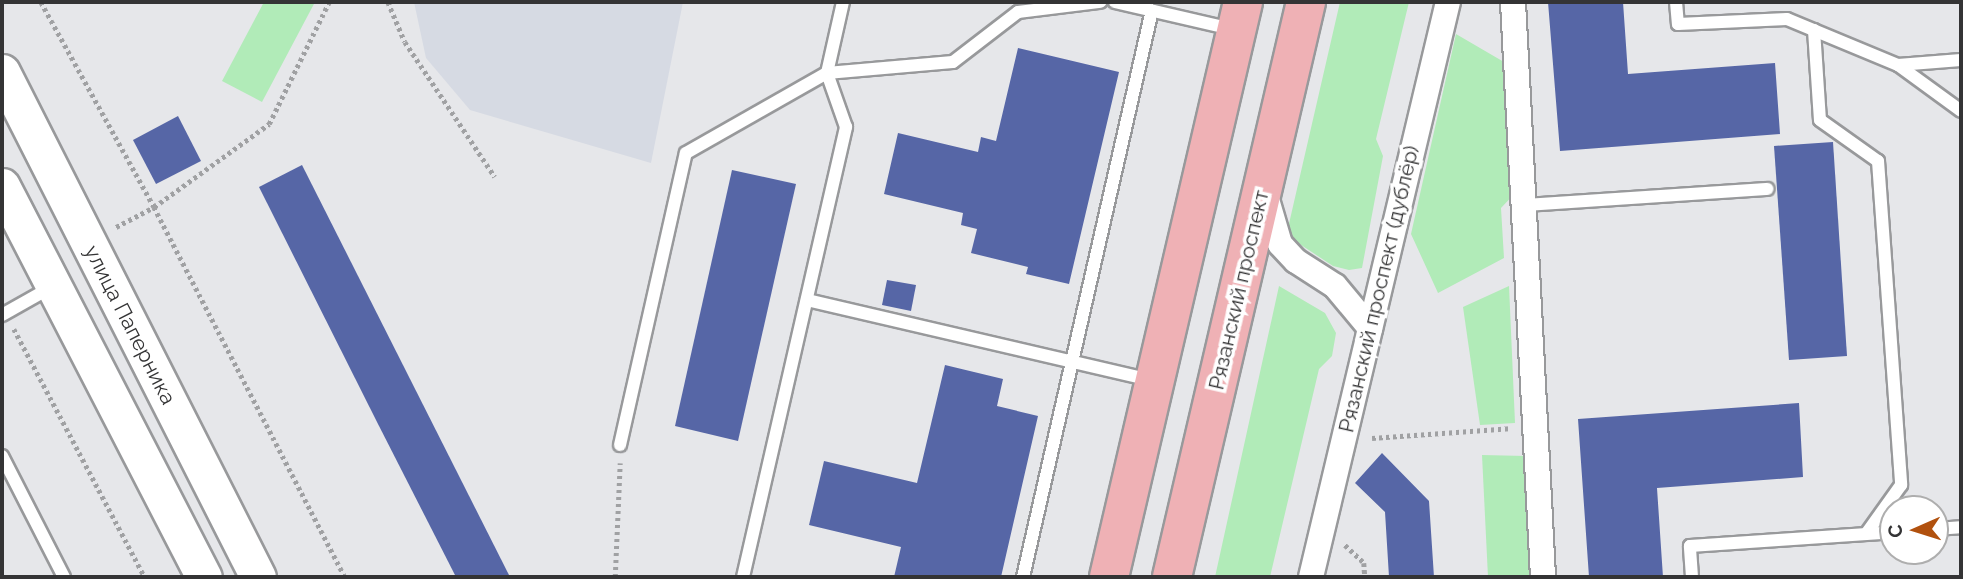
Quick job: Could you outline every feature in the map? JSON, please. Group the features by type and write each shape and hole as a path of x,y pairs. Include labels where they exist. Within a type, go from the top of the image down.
{"main road":[{"name":"Рязанский проспект","path":"1171,577 1306,2"},
{"path":"1109,577 1239,16"},
{"name":"улица Паперника","path":"2,72 258,577"},
{"path":"3,191 197,572"}],"street":[{"name":"Рязанский проспект (дублёр)","path":"1311,577 1448,2"},
{"path":"1513,2 1544,577"},
{"path":"1264,183 1280,244 1296,261 1335,286 1370,328"}],"lane":[{"path":"743,577 846,127 827,73 843,2"},
{"path":"620,445 686,153 827,73 953,62 1018,12 1100,2"},
{"path":"1115,2 1152,10 1239,16"},
{"path":"1676,2 1678,24 1787,19 1898,65 1961,111"},
{"path":"1023,577 1152,10"},
{"path":"1814,30 1820,120 1878,161 1901,485 1866,534"},
{"path":"1898,65 1961,60"},
{"path":"1524,205 1767,189"},
{"path":"3,314 53,286"},
{"path":"807,300 1154,381"},
{"path":"2,456 64,577"},
{"path":"1692,577 1690,546 1879,533"}],"path":[{"path":"41,2 154,207 345,577"},
{"path":"154,207 269,124 329,2"},
{"path":"388,2 405,42 495,177"},
{"path":"3,314 145,577"},
{"path":"1362,439 1535,426"},
{"path":"615,577 620,445"},
{"path":"1339,539 1364,563 1365,577"}],"shaded area":[{"path":"414,2 683,2 651,163 470,110 426,58"}],"green space":[{"path":"264,2 315,2 262,102 222,81"},
{"path":"1340,2 1409,2 1376,139 1383,156 1362,268 1349,270 1333,266 1295,241 1288,228"},
{"path":"1456,34 1504,62 1518,190 1501,208 1504,258 1438,293 1411,234"},
{"path":"1279,286 1325,313 1336,333 1332,356 1319,369 1270,577 1215,577"},
{"path":"1509,286 1515,423 1480,425 1463,307"},
{"path":"1482,455 1526,456 1533,577 1488,577"}],"building":[{"path":"1548,2 1623,2 1628,74 1775,63 1780,134 1560,151"},
{"path":"1018,48 1119,72 1069,284 1026,274 1028,267 971,253 977,229 961,225 963,213 884,194 898,133 978,152 981,137 996,141"},
{"path":"178,116 201,161 156,184 133,140"},
{"path":"1833,142 1847,356 1789,360 1774,146"},
{"path":"302,165 510,577 456,577 377,422 259,187"},
{"path":"732,170 796,184 738,441 675,426"},
{"path":"887,280 916,285 911,311 882,305"},
{"path":"945,365 1003,379 997,406 1038,416 1001,577 894,577 901,547 809,525 824,461 917,483"},
{"path":"1799,403 1803,477 1657,488 1663,577 1589,577 1578,419"},
{"path":"1382,453 1429,501 1434,577 1389,577 1385,512 1355,483"}]}
